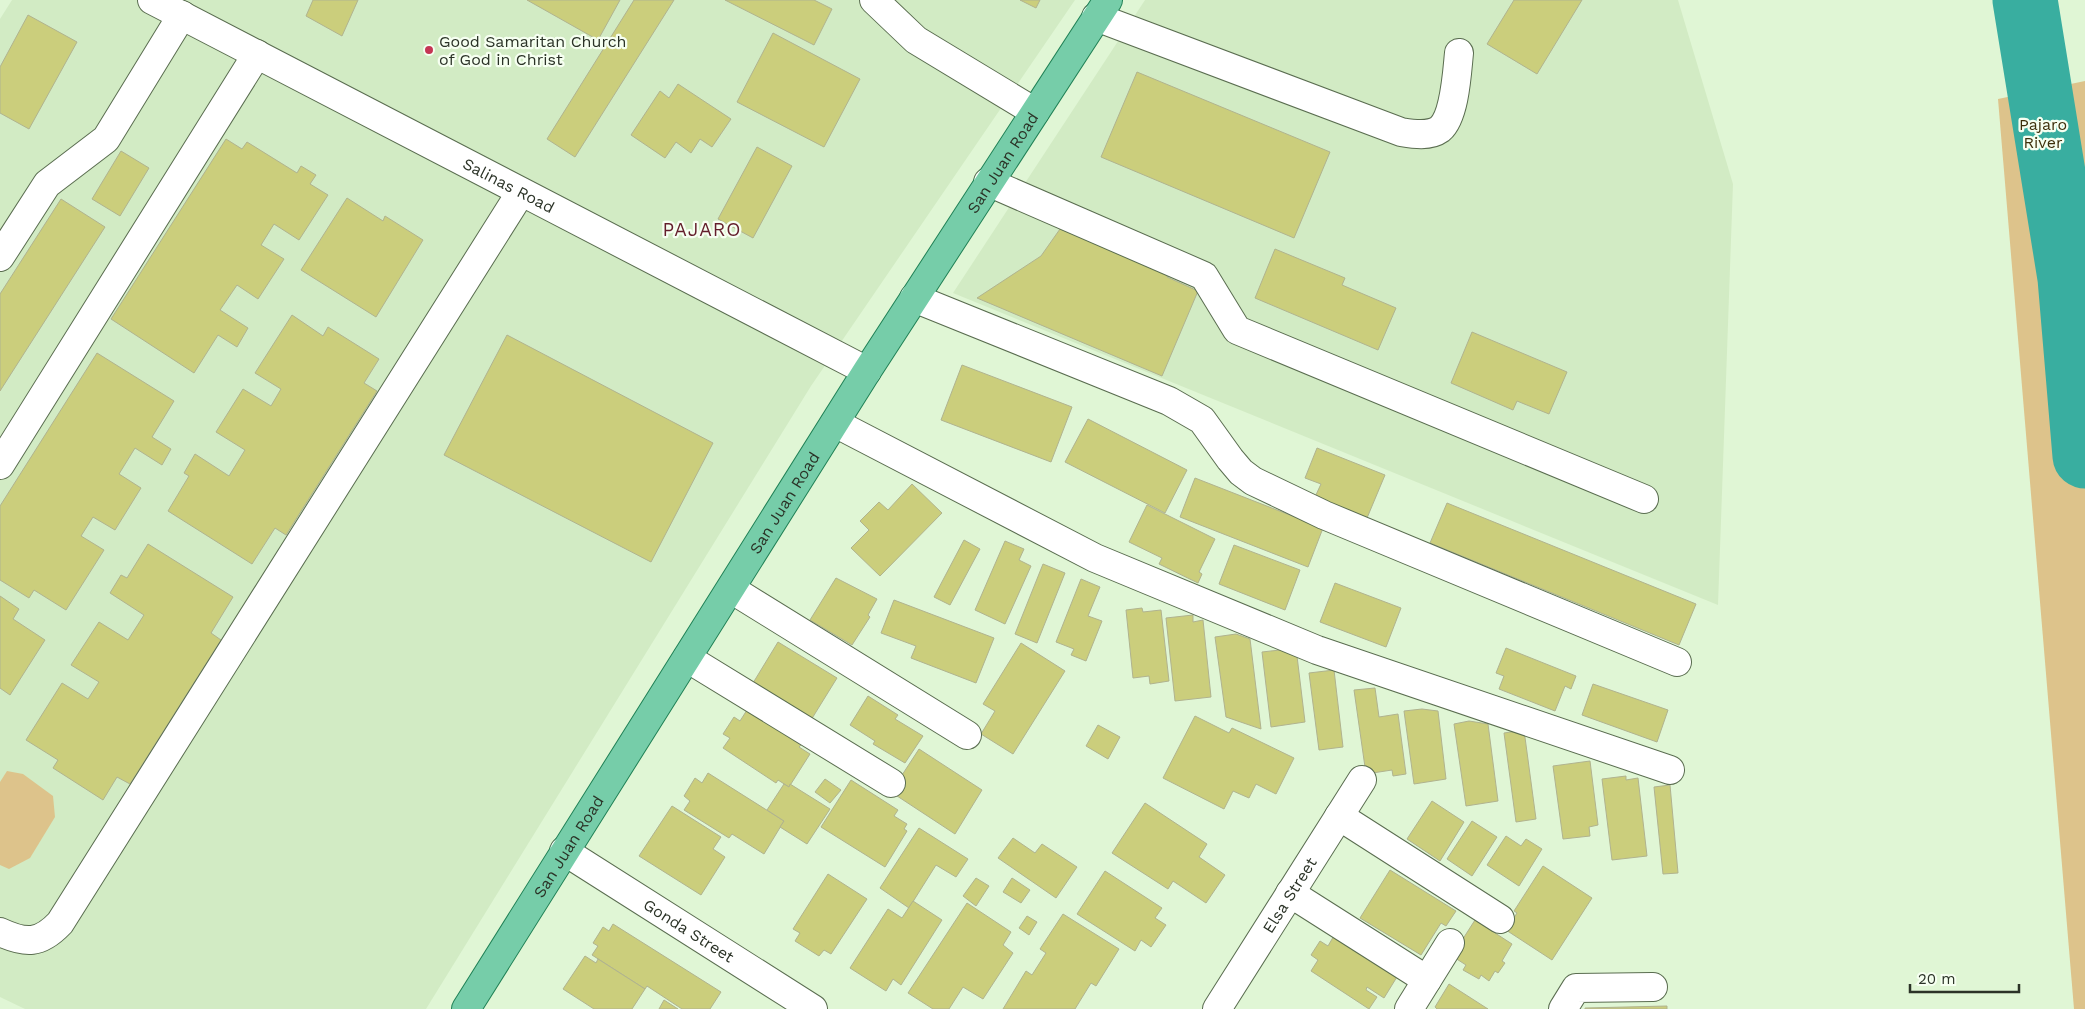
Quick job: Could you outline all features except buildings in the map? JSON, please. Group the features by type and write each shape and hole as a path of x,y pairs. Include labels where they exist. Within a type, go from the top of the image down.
{"main road":[{"name":"San Juan Road","path":"466,1009 867,371 1102,9"}],"street":[{"name":"Salinas Road","path":"152,0 867,371"},
{"path":"874,0 916,40 1035,112"},
{"path":"1102,9 1401,132 1423,135 1440,128 1451,110 1459,53"},
{"path":"0,257 47,184 106,139 182,15"},
{"path":"0,465 256,54"},
{"path":"988,182 1204,276 1237,330 1644,499"},
{"path":"0,932 22,941 37,940 50,934 60,923 521,192"},
{"path":"914,298 1169,401 1190,412 1202,420 1241,472 1254,481 1324,515 1677,662"},
{"path":"834,423 1095,558 1317,650 1670,770"},
{"path":"730,589 967,734"},
{"path":"687,658 891,783"},
{"name":"Elsa Street","path":"1217,1009 1362,780"},
{"path":"1339,816 1500,919"},
{"name":"Gonda Street","path":"564,851 813,1009"},
{"path":"1290,893 1427,980"},
{"path":"1409,1009 1450,944"},
{"path":"1563,1009 1576,988 1653,987"}],"shaded area":[{"path":"12,0 1075,0 811,386 426,1009 25,1009 0,997 0,19"},
{"path":"1145,0 1678,0 1733,184 1718,605 953,293"}],"green space":[{"name":"Pajaro River","path":"2085,81 2085,1009 2074,1009 1998,99"},
{"path":"7,771 23,774 53,796 55,817 30,858 9,869 0,865 0,782"}],"waterway":[{"name":"Pajaro River","path":"2025,0 2070,278 2085,456"}],"place":[{"name":"Good Samaritan Church of God in Christ","path":"429,50"}],"district":[{"name":"PAJARO","path":"702,229"}]}
